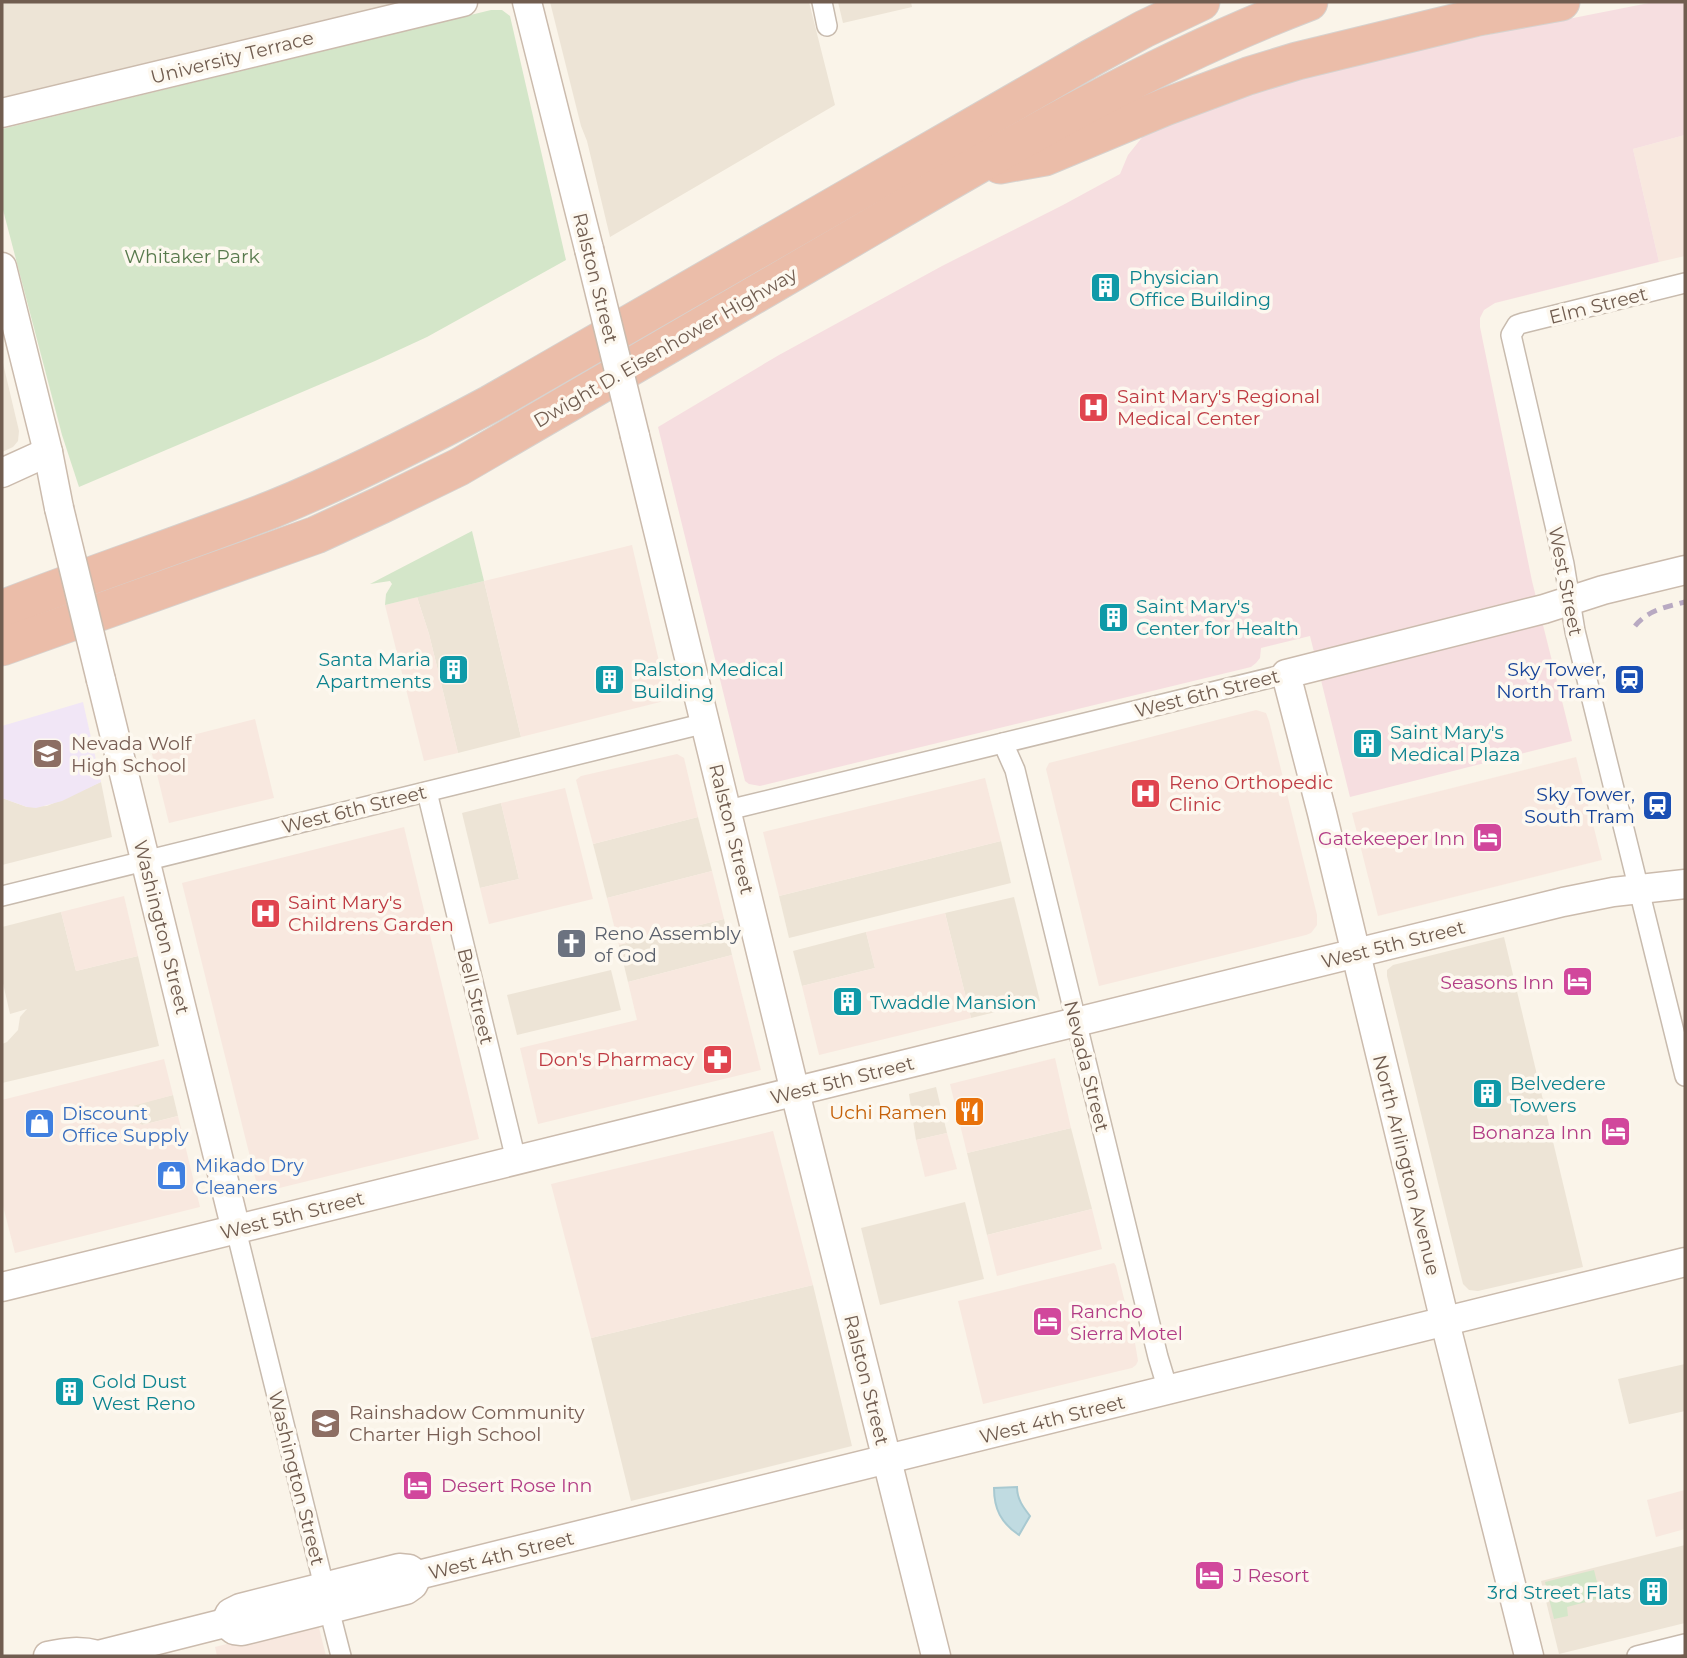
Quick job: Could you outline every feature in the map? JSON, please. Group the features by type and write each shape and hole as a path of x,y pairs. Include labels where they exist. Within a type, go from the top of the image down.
{"highway":[{"path":"698,284 878,160 1151,2"},
{"name":"Dwight D. Eisenhower Highway","path":"2,609 273,509 437,433 1091,58 1201,2"},
{"name":"Dwight D. Eisenhower Highway","path":"2,647 316,535 459,467 1054,122 1198,48 1308,2"},
{"path":"968,170 1045,157 1165,107 1297,61 1478,17 1561,2"}],"street":[{"name":"University Terrace","path":"2,113 463,2"},
{"name":"Ralston Street","path":"527,2 936,1656"},
{"path":"822,2 827,26"},
{"name":"Washington Street","path":"2,267 341,1656"},
{"name":"Elm Street","path":"1513,329 1523,323 1685,284"},
{"name":"West Street","path":"1513,329 1511,341 1564,564 1575,631 1685,1076"},
{"path":"2,473 48,452"},
{"name":"West 6th Street","path":"728,810 1286,674 1544,609 1603,590 1685,570"},
{"name":"North Arlington Avenue","path":"1286,674 1529,1656"},
{"name":"West 6th Street","path":"2,896 706,723"},
{"name":"Nevada Street","path":"1003,743 1015,770 1168,1390"},
{"name":"Bell Street","path":"426,792 516,1160"},
{"name":"West 5th Street","path":"2,1287 1563,902 1613,892 1685,884"},
{"name":"West 4th Street","path":"48,1656 69,1651 98,1656 225,1623 234,1630 242,1631 327,1598 406,1590 413,1586 418,1575 1685,1262"},
{"path":"1636,1656 1685,1644"}],"shaded area":[{"path":"2,2 400,2 2,98"},
{"path":"550,2 809,2 835,105 610,237"},
{"path":"838,2 911,2 912,7 843,23"},
{"name":"Saint Mary's Regional Medical Center","path":"1654,2 1685,2 1685,135 1633,149 1659,262 1495,303 1484,310 1480,318 1532,581 1572,741 1350,797 1310,636 1261,648 1260,658 1251,667 760,786 745,781 658,427 779,355 942,266 1120,174 1128,155 1148,130 1211,100 1452,42"},
{"path":"1685,135 1685,256 1659,262 1633,149"},
{"path":"2,359 19,431 18,441 13,447 2,452"},
{"path":"632,545 668,700 521,737 484,581"},
{"path":"484,581 521,737 458,753 429,634 417,597"},
{"path":"417,597 429,634 458,753 424,761 385,605"},
{"name":"Nevada Wolf High School","path":"83,702 101,782 62,801 36,808 2,798 2,726"},
{"path":"1256,710 1266,713 1269,721 1317,915 1317,925 1306,935 1099,986 1046,769 1049,763"},
{"path":"255,719 274,798 169,823 150,746"},
{"path":"677,754 684,758 698,817 593,844 576,780 581,776"},
{"path":"1576,757 1602,860 1378,916 1352,813"},
{"path":"985,778 1001,841 779,896 763,832"},
{"path":"101,782 112,837 2,865 2,798 27,807 47,806"},
{"path":"565,788 593,899 489,924 480,888 519,879 501,803"},
{"path":"501,803 519,879 480,888 462,813"},
{"path":"698,817 712,871 607,898 593,844"},
{"path":"404,827 479,1139 259,1193 182,883"},
{"path":"1001,841 1011,883 789,938 779,896"},
{"path":"712,871 724,919 619,945 607,898"},
{"path":"124,896 138,956 76,971 61,912"},
{"path":"1014,897 1040,1001 971,1018 945,913"},
{"path":"61,912 76,971 138,956 159,1046 2,1083 2,1044 18,1030 20,1017 27,1009 10,1014 2,979 2,927"},
{"path":"945,913 971,1018 819,1055 802,986 875,968 866,932"},
{"path":"724,919 732,955 628,982 619,945"},
{"path":"866,932 875,968 802,986 793,951"},
{"name":"Belvedere Towers","path":"1504,937 1583,1267 1478,1291 1469,1290 1463,1284 1387,970 1393,965"},
{"path":"732,955 761,1070 538,1124 520,1048 637,1020 628,982"},
{"path":"611,970 621,1010 517,1035 507,995"},
{"path":"1055,1058 1071,1128 967,1153 950,1084"},
{"path":"164,1059 173,1095 133,1106 137,1121 142,1125 178,1116 200,1207 15,1253 2,1202 2,1100"},
{"path":"936,1087 947,1133 916,1140 909,1094"},
{"path":"173,1095 178,1116 142,1125 139,1123 133,1105"},
{"path":"1071,1128 1092,1209 987,1235 967,1153"},
{"path":"773,1131 813,1285 591,1338 551,1184"},
{"path":"947,1133 957,1169 925,1177 916,1140"},
{"path":"965,1202 984,1279 880,1305 861,1228"},
{"path":"1092,1209 1102,1249 997,1276 987,1235"},
{"path":"1114,1263 1135,1343 1138,1361 1136,1365 983,1404 958,1301"},
{"path":"813,1285 852,1446 631,1501 591,1338"},
{"path":"1685,1364 1685,1411 1629,1424 1618,1379"},
{"path":"1685,1490 1685,1529 1656,1537 1647,1500"},
{"name":"3rd Street Flats","path":"1685,1545 1685,1623 1559,1654 1541,1581"},
{"path":"308,1623 316,1624 319,1628 326,1656 217,1656 215,1647"}],"green space":[{"name":"Whitaker Park","path":"491,10 502,10 510,16 566,260 427,337 79,487 62,435 2,206 2,129"},
{"path":"472,531 484,581 385,605 386,594 392,584 390,581 370,584"},
{"path":"1594,1570 1601,1598 1567,1607 1568,1616 1554,1619 1545,1582"}],"water":[{"path":"1017,1487 1019,1499 1030,1516 1019,1535 1000,1515 995,1503 994,1488"}],"railway":[{"path":"1635,626 1652,613 1685,602"}],"place":[{"name":"Physician Office Building","path":"1106,288"},
{"name":"Saint Mary's Regional Medical Center","path":"1094,407"},
{"name":"Saint Mary's Center for Health","path":"1113,617"},
{"name":"Santa Maria Apartments","path":"454,670"},
{"name":"Ralston Medical Building","path":"610,680"},
{"name":"Sky Tower, North Tram","path":"1629,680"},
{"name":"Saint Mary's Medical Plaza","path":"1367,743"},
{"name":"Nevada Wolf High School","path":"48,754"},
{"name":"Reno Orthopedic Clinic","path":"1146,793"},
{"name":"Sky Tower, South Tram","path":"1658,805"},
{"name":"Gatekeeper Inn","path":"1488,838"},
{"name":"Saint Mary's Childrens Garden","path":"265,913"},
{"name":"Reno Assembly of God","path":"571,944"},
{"name":"Seasons Inn","path":"1577,982"},
{"name":"Twaddle Mansion","path":"847,1002"},
{"name":"Don's Pharmacy","path":"717,1059"},
{"name":"Belvedere Towers","path":"1487,1094"},
{"name":"Uchi Ramen","path":"970,1112"},
{"name":"Discount Office Supply","path":"39,1124"},
{"name":"Bonanza Inn","path":"1615,1132"},
{"name":"Mikado Dry Cleaners","path":"172,1176"},
{"name":"Rancho Sierra Motel","path":"1047,1322"},
{"name":"Gold Dust West Reno","path":"69,1392"},
{"name":"Rainshadow Community Charter High School","path":"326,1423"},
{"name":"Desert Rose Inn","path":"418,1485"},
{"name":"J Resort","path":"1210,1575"},
{"name":"3rd Street Flats","path":"1654,1592"}]}
